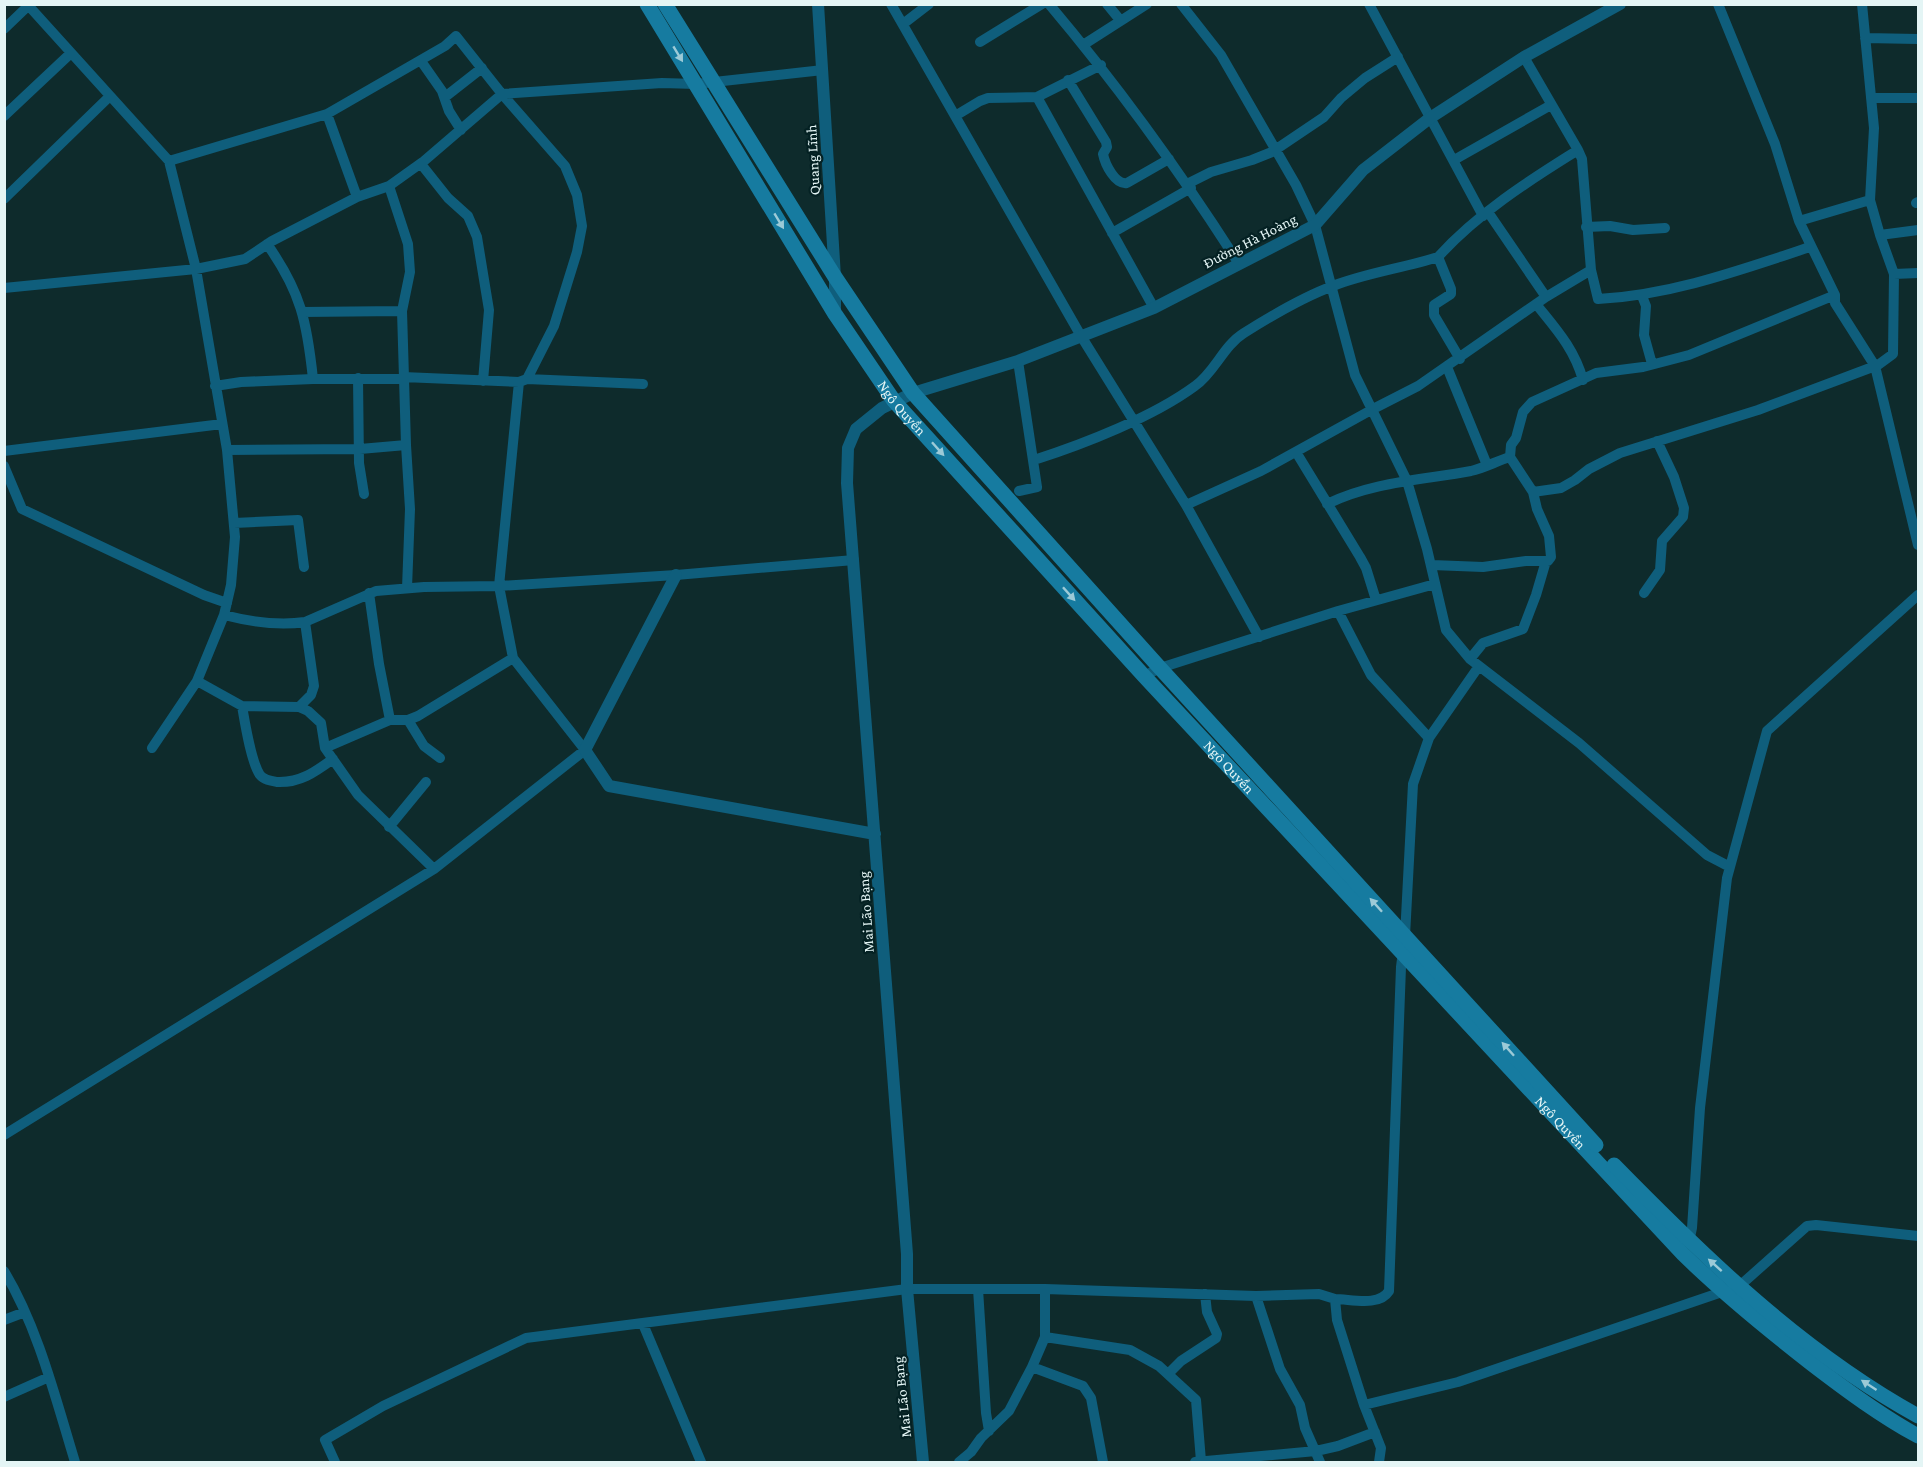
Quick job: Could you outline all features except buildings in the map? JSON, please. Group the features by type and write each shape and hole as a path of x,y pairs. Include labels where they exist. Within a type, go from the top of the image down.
{"main road":[{"name":"Ngô Quyền","path":"647,4 835,314 894,401 1144,676 1683,1254 1722,1292 1847,1390 1918,1436"},
{"name":"Ngô Quyền","path":"665,4 835,277 913,393 1160,668 1612,1163 1689,1242 1805,1341 1918,1416"}],"street":[{"name":"Quang Lĩnh","path":"818,4 835,277 835,314"},
{"path":"891,4 1081,336 1185,505 1259,637"},
{"path":"903,24 929,4"},
{"path":"980,42 1042,4"},
{"path":"1049,4 1101,65 1189,186 1239,264"},
{"path":"1107,4 1120,20"},
{"path":"1083,45 1147,4"},
{"path":"1181,4 1221,55 1296,185 1315,225 1355,375 1407,481 1431,565 1446,630 1474,662 1579,743 1707,855 1730,867"},
{"path":"1369,4 1485,214 1546,297"},
{"name":"Đường Hà Hoàng","path":"913,393 1018,361 1154,308 1315,225 1364,170 1430,118 1524,57 1620,4"},
{"path":"1718,4 1775,144 1799,221 1810,247 1835,295 1835,303 1875,366 1918,545"},
{"path":"1533,492 1561,488 1589,469 1620,453 1758,410 1875,366 1893,354 1894,274 1870,200 1874,128 1862,4"},
{"path":"4,29 28,5 169,161 196,269 227,450 234,523 234,550 224,615 197,681 152,748"},
{"path":"169,161 327,114 446,46 456,36 502,94 565,166 578,195 582,226 577,252 554,326 523,381 499,586 513,658 585,750 609,786 875,834"},
{"path":"1865,38 1918,39"},
{"path":"4,116 71,53"},
{"path":"1112,233 1210,172 1252,160 1276,150 1323,117 1365,78 1398,57"},
{"path":"1524,57 1582,159 1586,227 1591,270 1598,299 1642,296 1718,278 1810,247"},
{"path":"421,61 445,97 449,111 460,130"},
{"path":"955,116 988,98 1037,97 1101,65"},
{"path":"445,97 482,68"},
{"path":"4,288 196,269 245,259 267,244 357,197 389,186 421,164 502,94 662,83 696,84 823,70"},
{"path":"1068,81 1106,142 1104,160 1118,182 1127,183 1169,159"},
{"path":"4,199 110,96"},
{"path":"1037,97 1154,308"},
{"path":"1871,98 1918,98"},
{"path":"1454,160 1551,105"},
{"path":"327,114 357,197"},
{"path":"1034,460 1134,421 1194,387 1201,382 1226,349 1241,335 1330,286 1438,258 1449,245 1527,181 1578,150"},
{"path":"421,164 442,192 468,216 477,237 489,310 483,381"},
{"path":"389,186 408,244 410,272 402,311 410,509 407,588"},
{"path":"1799,221 1870,200"},
{"path":"1586,227 1610,226 1633,230 1665,228"},
{"path":"1880,235 1918,230"},
{"path":"267,244 295,290 302,312 313,379"},
{"path":"1438,258 1451,294 1434,305 1434,315 1460,358"},
{"path":"1185,505 1261,471 1418,386 1546,297 1591,270"},
{"path":"1894,274 1918,273"},
{"path":"1431,565 1483,567 1526,561 1548,561 1551,557 1549,536 1537,509 1533,492 1510,457 1511,445 1516,438 1523,412 1532,402 1596,373 1634,369 1689,355 1835,295"},
{"path":"1642,296 1646,306 1644,335 1652,364"},
{"path":"1536,304 1564,339 1576,360 1582,380"},
{"path":"302,312 402,311"},
{"path":"1018,361 1037,487 1019,491"},
{"path":"1447,367 1487,465"},
{"path":"215,386 241,382 357,378 643,384"},
{"path":"357,378 360,472 364,494"},
{"name":"Mai Lão Bạng","path":"913,393 894,401 867,418 856,429 848,448 847,483 907,1243 907,1289 923,1462"},
{"path":"4,451 222,424"},
{"path":"1644,593 1660,570 1662,540 1683,517 1684,508 1674,477 1657,441"},
{"path":"227,450 360,449 406,445"},
{"path":"1296,452 1366,568 1376,600"},
{"path":"1328,504 1357,492 1474,470 1510,457"},
{"path":"4,466 22,509 204,595 227,603"},
{"path":"234,523 298,520 304,567"},
{"path":"224,615 276,624 305,622 369,593 407,588 499,586 854,561"},
{"path":"335,1462 325,1440 383,1406 525,1338 907,1289 1045,1289 1256,1296 1318,1294 1335,1299 1377,1300 1386,1296 1389,1291 1402,954 1405,936 1413,784 1429,738 1474,662 1473,652 1483,643 1523,629 1546,561"},
{"path":"4,1135 434,869 585,750 676,575"},
{"path":"1144,676 1160,668 1338,611 1435,584"},
{"path":"369,593 390,720"},
{"path":"1689,1242 1692,1228 1700,1108 1730,867 1767,731 1918,595"},
{"path":"1338,611 1371,675 1429,738"},
{"path":"299,707 311,695 314,686 305,622"},
{"path":"326,748 390,720 408,720 513,658"},
{"path":"197,681 242,706 299,707 308,711 321,723 326,748 358,795 434,869"},
{"path":"242,706 248,741 258,771 265,779 295,781 333,759"},
{"path":"408,720 419,740 440,758"},
{"path":"389,827 426,782"},
{"path":"1364,1405 1458,1382 1738,1286 1807,1226 1816,1225 1918,1236"},
{"path":"4,1271 25,1312 49,1377 75,1462"},
{"path":"978,1289 989,1431"},
{"path":"958,1462 971,1452 1013,1406 1045,1337 1045,1289"},
{"path":"1168,1374 1181,1360 1216,1338 1217,1334 1207,1312 1205,1294"},
{"path":"1256,1296 1280,1369 1300,1405 1305,1428 1320,1462"},
{"path":"1335,1299 1337,1320 1364,1405 1381,1448 1379,1462"},
{"path":"4,1320 25,1312"},
{"path":"643,1324 701,1462"},
{"path":"1045,1337 1130,1350 1159,1366 1196,1400 1198,1462 1316,1451 1338,1446 1375,1432"},
{"path":"1032,1367 1083,1386 1091,1398 1103,1462"},
{"path":"4,1397 49,1377"}]}
